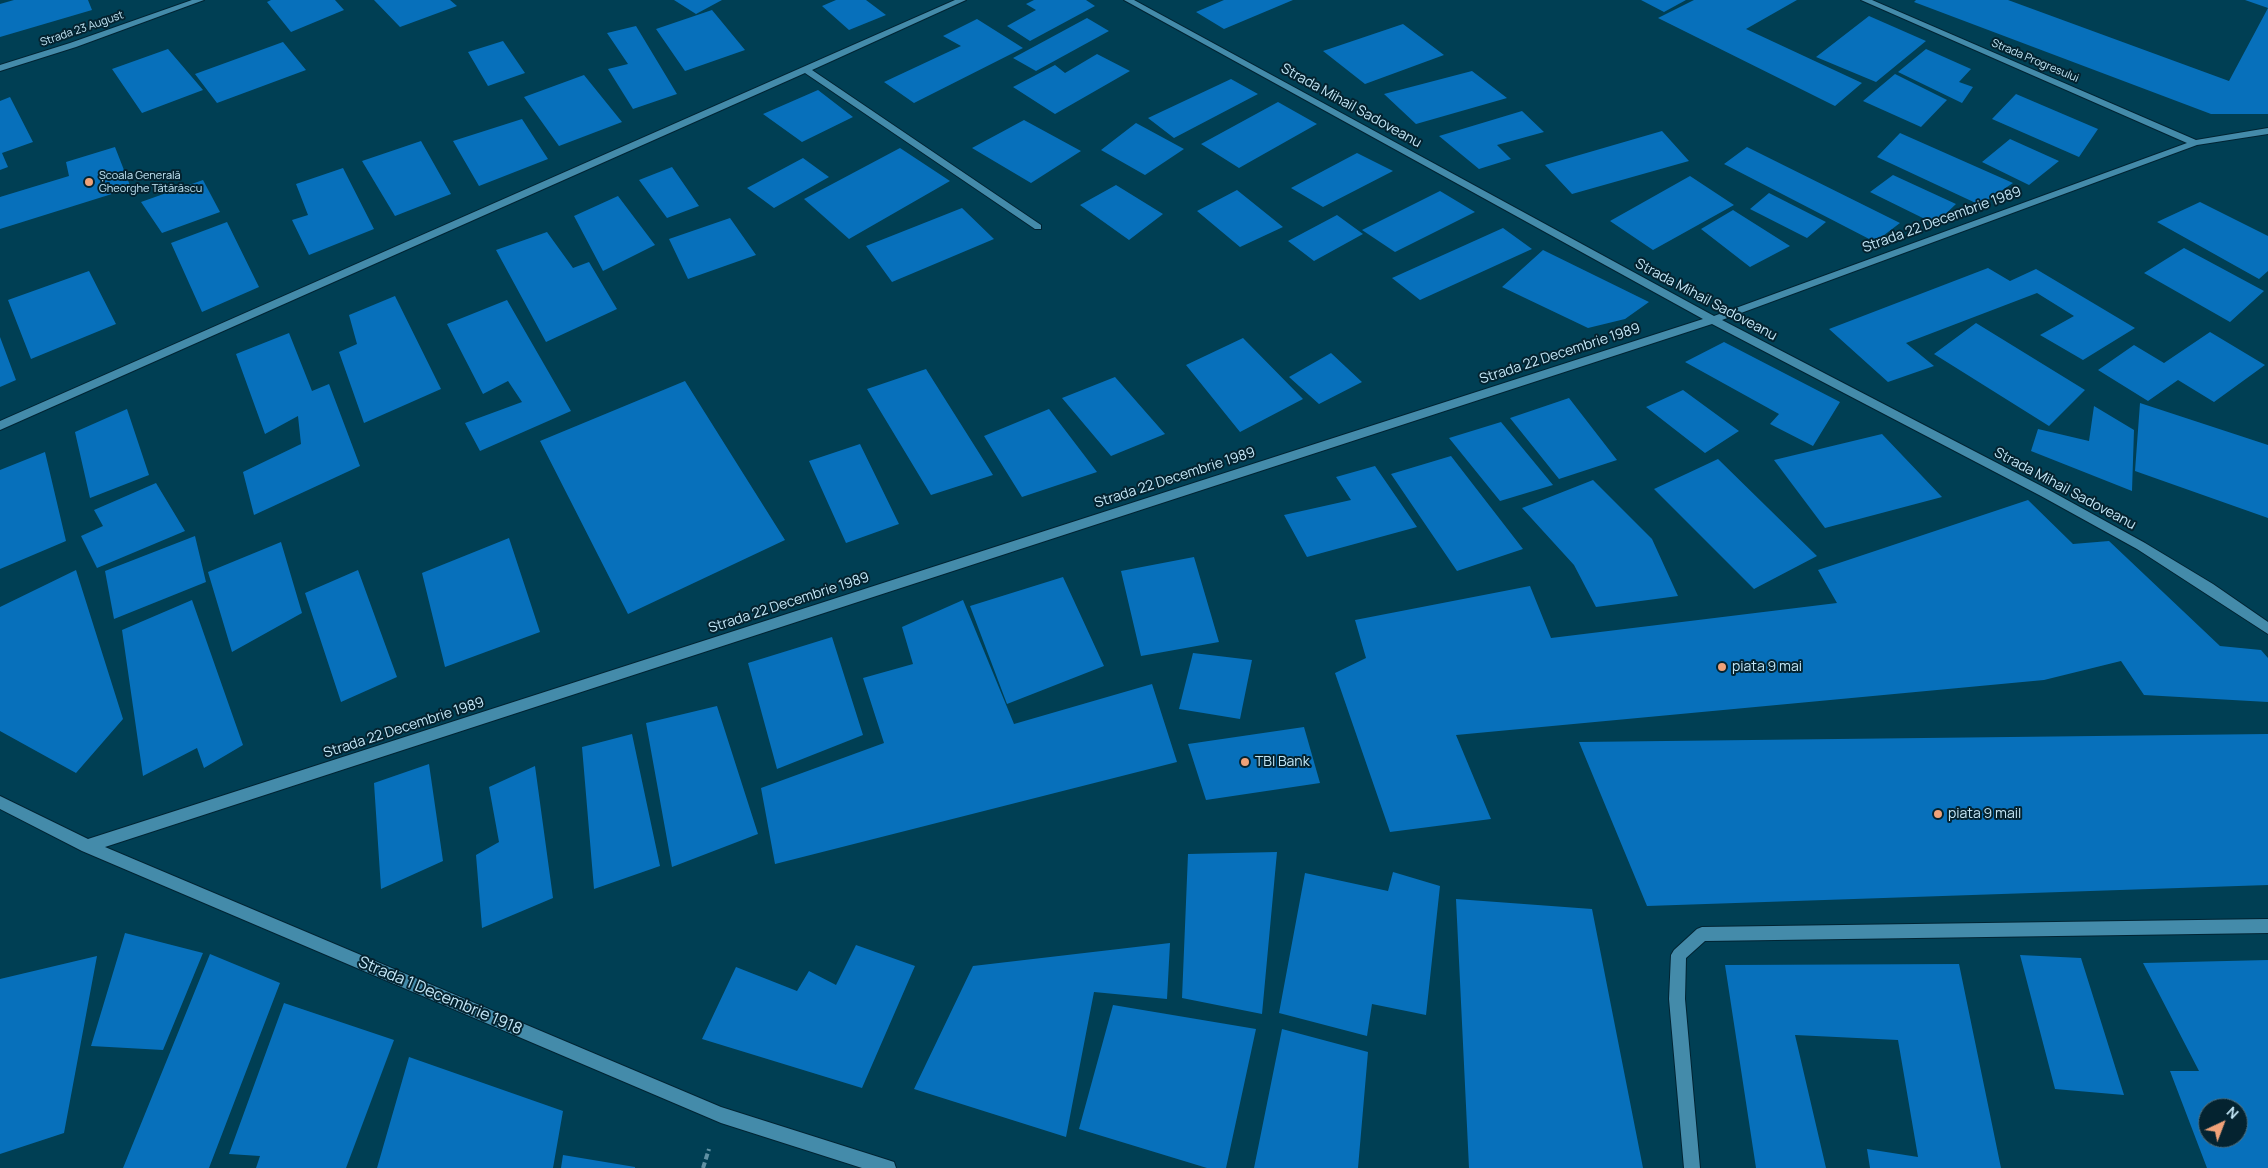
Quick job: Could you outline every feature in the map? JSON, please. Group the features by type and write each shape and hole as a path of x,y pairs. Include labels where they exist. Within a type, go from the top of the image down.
{"street":[{"name":"Strada 23 August","path":"0,68 73,45 200,0"},
{"path":"0,426 962,0"},
{"name":"Strada Mihail Sadoveanu","path":"1128,0 1713,320 2045,493 2141,546 2209,588 2268,630"},
{"name":"Strada Progresului","path":"1865,0 2195,143"},
{"path":"807,70 1038,227"},
{"name":"Strada 22 Decembrie 1989","path":"87,846 1713,320 2195,143 2268,131"},
{"name":"Strada 1 Decembrie 1918","path":"0,802 87,846 721,1115 888,1168"},
{"path":"1692,1168 1677,999 1679,955 1702,934 2268,926"}],"building":[{"path":"14,0 88,0 92,10 0,37 0,4"},
{"path":"271,0 335,0 344,10 291,32 267,2"},
{"path":"374,0 450,0 457,6 400,27"},
{"path":"674,0 722,0 696,14"},
{"path":"836,0 866,0 886,15 849,30 822,6"},
{"path":"1034,0 1086,0 1095,6 1030,41 1007,26 1036,10 1026,4"},
{"path":"1224,0 1293,0 1224,29 1196,12"},
{"path":"1641,0 1686,0 1664,12"},
{"path":"1694,0 1797,0 1746,29 1862,83 1835,106 1658,18"},
{"path":"1916,0 2008,0 2229,81 2268,8 2268,114 2211,114 1914,2"},
{"path":"2245,0 2268,0 2268,8"},
{"path":"712,10 745,50 685,71 656,29"},
{"path":"1869,16 1926,41 1876,82 1816,57"},
{"path":"1087,18 1109,31 1036,71 1013,58"},
{"path":"977,19 1023,48 914,103 884,82 961,46 943,36"},
{"path":"1403,24 1444,55 1365,84 1323,51"},
{"path":"636,26 677,94 633,109 608,69 628,64 607,33"},
{"path":"503,41 525,73 488,86 468,52"},
{"path":"283,42 306,70 217,103 195,74"},
{"path":"168,49 203,90 142,113 112,69"},
{"path":"1926,49 1971,69 1959,82 1973,87 1962,103 1898,72"},
{"path":"1097,54 1130,71 1055,114 1013,87 1055,65 1065,73"},
{"path":"1472,71 1507,98 1416,124 1384,94"},
{"path":"1895,74 1947,100 1921,127 1863,101"},
{"path":"584,75 622,122 559,146 524,97"},
{"path":"1231,79 1258,94 1174,138 1148,118"},
{"path":"818,90 853,117 802,142 763,114"},
{"path":"2016,94 2098,129 2079,157 1992,119"},
{"path":"10,97 33,142 2,153 8,167 0,170 0,101"},
{"path":"1278,102 1317,124 1239,168 1201,144"},
{"path":"1522,111 1544,132 1497,145 1511,159 1479,169 1439,136"},
{"path":"522,119 548,159 479,186 453,141"},
{"path":"1024,120 1081,151 1031,183 972,148"},
{"path":"1136,123 1184,149 1145,175 1101,150"},
{"path":"1662,131 1689,161 1572,194 1545,165"},
{"path":"1900,133 2013,183 1980,205 1877,157"},
{"path":"2010,139 2059,161 2029,185 1982,162"},
{"path":"421,141 451,194 395,216 362,161"},
{"name":"Școala Generală Gheorghe Tătărăscu","path":"115,147 131,188 0,229 0,197 69,176 66,162"},
{"path":"1747,147 1900,223 1875,242 1724,164"},
{"path":"900,148 950,181 849,239 804,199"},
{"path":"1357,153 1393,171 1323,207 1291,188"},
{"path":"803,158 829,177 774,208 747,188"},
{"path":"672,167 699,206 667,218 639,180"},
{"path":"343,168 374,229 309,255 292,220 308,215 296,184"},
{"path":"1893,175 1956,204 1935,224 1870,192"},
{"path":"1690,176 1734,205 1653,250 1610,221"},
{"path":"203,180 220,212 162,233 141,202"},
{"path":"1116,185 1163,214 1129,240 1080,205"},
{"path":"1237,190 1283,227 1240,247 1197,211"},
{"path":"1440,191 1475,212 1395,252 1362,230"},
{"path":"1769,193 1826,222 1807,238 1750,209"},
{"path":"618,196 655,245 603,271 574,216"},
{"path":"2200,202 2268,236 2268,271 2259,279 2157,222"},
{"path":"962,208 994,239 892,282 866,246"},
{"path":"1733,210 1790,246 1750,267 1701,229"},
{"path":"1337,215 1363,234 1314,261 1288,241"},
{"path":"730,218 756,255 688,279 669,239"},
{"path":"227,222 259,287 202,312 171,243"},
{"path":"1503,228 1532,249 1420,300 1392,278"},
{"path":"547,232 573,268 589,262 617,309 546,342 496,250"},
{"path":"2184,248 2264,291 2230,322 2144,273"},
{"path":"1543,250 1649,302 1625,319 1588,328 1502,287"},
{"path":"1988,268 2010,281 2036,269 2135,328 2083,360 2040,335 2074,316 2037,293 1906,343 1934,366 1888,382 1829,329"},
{"path":"89,271 116,324 31,359 8,300"},
{"path":"395,296 441,389 364,423 339,352 357,344 349,315"},
{"path":"507,300 571,411 480,451 465,423 522,402 508,381 483,394 447,324"},
{"path":"1976,323 2085,390 2049,426 1934,354"},
{"path":"2210,332 2265,365 2214,402 2178,380 2148,401 2098,370 2134,345 2164,363"},
{"path":"289,333 312,391 329,384 360,466 254,515 243,472 301,444 298,416 265,434 236,354"},
{"path":"0,337 16,380 0,387"},
{"path":"1243,338 1303,399 1240,432 1186,365"},
{"path":"1724,342 1840,402 1813,446 1770,424 1779,414 1685,362"},
{"path":"1331,353 1362,382 1319,404 1289,377"},
{"path":"926,369 993,475 931,495 867,389"},
{"path":"1115,377 1165,434 1111,456 1062,398"},
{"path":"685,381 785,540 628,614 540,441"},
{"path":"1683,390 1739,431 1705,453 1646,407"},
{"path":"1569,398 1617,460 1559,479 1510,418"},
{"path":"2140,403 2268,445 2268,518 2135,471"},
{"path":"2094,406 2134,430 2132,491 2031,451 2038,429 2089,441"},
{"path":"127,409 149,475 90,498 75,432"},
{"path":"1049,409 1097,472 1022,497 984,436"},
{"path":"1501,422 1553,485 1500,501 1449,438"},
{"path":"1882,434 1942,497 1825,528 1774,460"},
{"path":"860,444 899,524 846,543 809,461"},
{"path":"45,452 66,541 0,569 0,470"},
{"path":"1451,456 1523,549 1457,571 1391,474"},
{"path":"1718,459 1817,556 1754,589 1654,489"},
{"path":"1375,466 1417,527 1307,557 1284,515 1351,500 1336,477"},
{"path":"1593,480 1652,539 1678,596 1596,607 1574,565 1522,508"},
{"path":"156,483 185,531 97,568 81,536 103,526 94,510"},
{"name":"piata 9 mai","path":"2028,500 2073,544 2109,541 2220,646 2261,650 2268,658 2268,702 2144,695 2121,661 2044,680 1456,735 1491,819 1390,832 1335,673 1366,658 1355,620 1530,586 1551,638 1837,603 1818,570"},
{"path":"195,536 206,582 114,619 105,571"},
{"path":"509,538 540,632 445,667 422,573"},
{"path":"281,542 302,613 232,652 208,572"},
{"path":"1194,557 1219,642 1141,656 1121,571"},
{"path":"76,570 123,719 76,773 0,731 0,607"},
{"path":"358,570 397,677 341,702 305,593"},
{"path":"1063,577 1104,666 1007,704 970,606"},
{"path":"192,600 243,745 204,768 197,748 143,776 122,630"},
{"path":"963,600 1014,724 1152,684 1177,762 775,864 761,788 884,743 863,678 913,664 902,627"},
{"path":"832,637 863,735 777,769 748,663"},
{"path":"1193,653 1252,660 1240,719 1179,709"},
{"path":"717,706 758,834 672,867 646,723"},
{"path":"1304,727 1320,783 1206,800 1188,744"},
{"path":"632,734 660,866 594,889 582,747"},
{"name":"piata 9 mail","path":"2268,734 2268,885 1647,906 1579,742"},
{"path":"429,764 443,861 381,889 374,783"},
{"path":"535,766 553,898 482,928 476,855 499,842 489,787"},
{"path":"1277,852 1262,1014 1182,998 1188,854"},
{"path":"1393,872 1440,886 1426,1015 1372,1004 1367,1036 1279,1013 1305,873 1388,891"},
{"path":"1456,899 1592,909 1643,1168 1469,1168"},
{"path":"125,933 203,953 163,1050 91,1046"},
{"path":"1170,943 1167,999 1094,992 1066,1137 914,1089 973,966"},
{"path":"856,945 915,966 862,1088 702,1039 736,967 797,991 809,971 836,985"},
{"path":"210,954 280,983 209,1168 123,1168"},
{"path":"2020,955 2081,958 2124,1095 2055,1089"},
{"path":"97,956 64,1133 0,1154 0,979"},
{"path":"2268,960 2268,1168 2207,1168 2199,1148 2248,1148 2248,1098 2198,1098 2198,1144 2170,1071 2199,1071 2143,963"},
{"path":"1959,964 2001,1168 1870,1168 1867,1149 1918,1157 1898,1040 1795,1035 1826,1168 1756,1168 1725,965"},
{"path":"284,1003 394,1040 346,1168 256,1168 260,1156 229,1154"},
{"path":"1113,1005 1256,1029 1226,1168 1207,1168 1079,1129"},
{"path":"1282,1029 1368,1052 1358,1168 1254,1168"},
{"path":"409,1057 563,1111 553,1168 377,1168"},
{"path":"563,1155 635,1167 635,1168 561,1168"}],"place":[{"name":"Școala Generală Gheorghe Tătărăscu","path":"89,182"},
{"name":"piata 9 mai","path":"1722,667"},
{"name":"TBI Bank","path":"1245,762"},
{"name":"piata 9 mail","path":"1938,814"}]}
